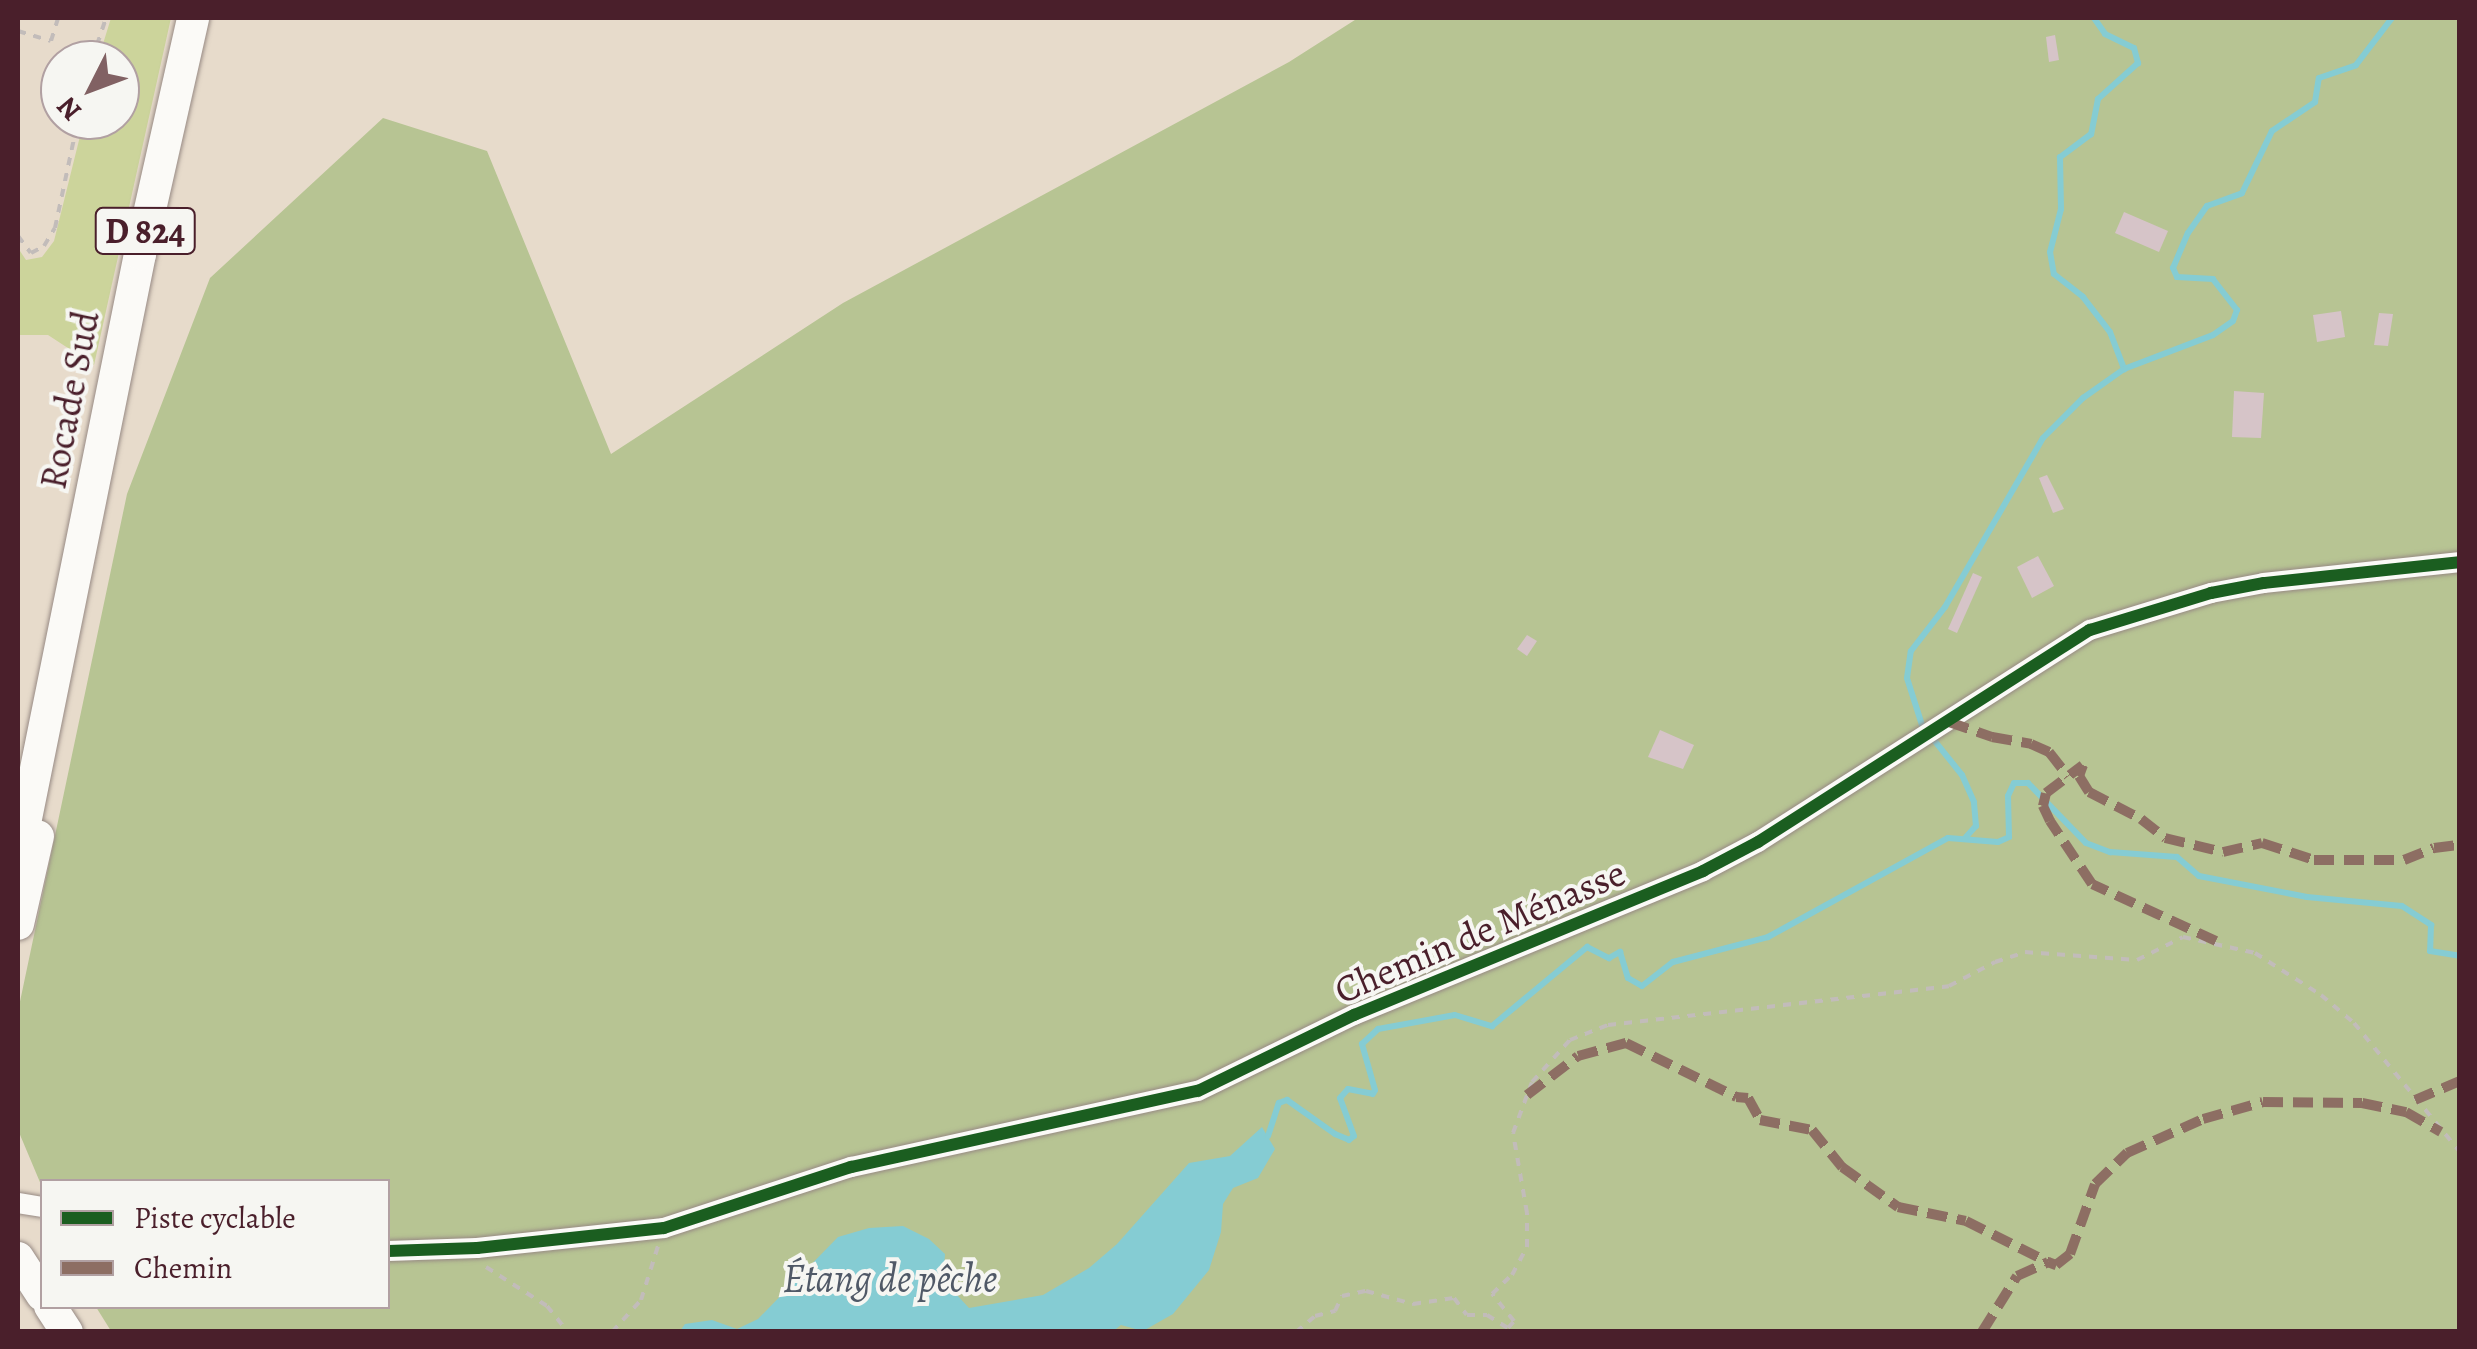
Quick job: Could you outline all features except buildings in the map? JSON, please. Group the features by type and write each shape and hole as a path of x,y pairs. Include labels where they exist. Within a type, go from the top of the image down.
{"main road":[{"name":"Rocade Sud","path":"18,858 193,18"},
{"name":"D 824","path":"18,924 96,532 102,446"},
{"path":"18,1258 40,1292"},
{"path":"52,1309 67,1332"}],"street":[{"name":"Chemin de Ménasse","path":"390,1251 478,1255 664,1228 851,1168 1198,1091 1354,1015 1703,871 1836,796 2090,630 2211,593 2264,583 2460,562"}],"path":[{"path":"18,31 50,41 58,18"},
{"path":"18,236 31,253 44,246 55,228 74,140"},
{"path":"1296,1332 1315,1316 1335,1311 1342,1296 1366,1291 1413,1304 1454,1298 1467,1315 1487,1315 1509,1330 1514,1321 1492,1294 1512,1275 1527,1247 1528,1213 1514,1132 1532,1082 1570,1040 1608,1026 1949,986 2025,952 2138,960 2183,937 2216,941 2255,953 2321,995 2354,1023 2460,1152"},
{"path":"612,1332 641,1300 664,1228"},
{"path":"478,1255 547,1306 568,1332"}],"green space":[{"path":"111,18 171,18 94,365 48,335 18,335 18,248 26,260 42,257 54,241 79,140 140,140 140,40 104,40"},
{"path":"1358,18 2459,18 2459,1331 111,1331 97,1309 390,1309 390,1179 40,1179 40,1182 18,1130 18,1011 127,494 210,278 383,118 487,151 611,454 843,303 1289,62"}],"water":[{"name":"Étang de pêche","path":"1262,1127 1275,1149 1258,1178 1233,1188 1223,1204 1221,1232 1209,1270 1173,1314 1143,1331 1121,1325 1112,1332 680,1331 685,1324 712,1320 737,1329 758,1319 838,1237 869,1228 903,1226 929,1239 945,1254 943,1280 969,1308 1043,1295 1089,1268 1117,1244 1189,1163 1230,1156"}],"waterway":[{"path":"2094,18 2105,34 2134,48 2138,63 2098,99 2091,134 2060,157 2061,209 2050,252 2054,274 2083,297 2110,332 2124,369"},
{"path":"1966,837 1976,826 1974,802 1962,775 1922,725 1907,678 1911,651 1945,607 2043,438 2083,398 2124,369 2213,335 2233,321 2237,310 2213,279 2177,277 2173,268 2188,233 2207,206 2242,193 2272,131 2315,102 2319,78 2356,65 2392,18"},
{"path":"1268,1136 1279,1103 1287,1100 1335,1134 1349,1140 1354,1136 1340,1098 1348,1089 1373,1094 1362,1044 1378,1029 1455,1015 1492,1026 1587,947 1609,958 1620,952 1628,978 1642,986 1673,962 1768,937 1948,838 1998,842 2009,837 2008,796 2014,783 2028,783 2086,843 2110,852 2177,857 2199,876 2307,897 2402,906 2431,925 2430,951 2460,956"}],"marked path":[{"path":"1949,722 2049,752 2068,776"},
{"path":"2216,941 2092,884 2050,821 2043,806 2046,793 2083,765 2079,776 2089,792 2141,819 2165,838 2223,852 2262,843 2314,860 2404,860 2434,848 2460,845"},
{"path":"1527,1095 1578,1056 1626,1043 1736,1097 1748,1098 1760,1120 1812,1130 1842,1167 1898,1207 1966,1221 2048,1262"},
{"path":"2415,1100 2460,1081"},
{"path":"1982,1332 2017,1276 2048,1262 2056,1265 2070,1254 2095,1184 2127,1153 2203,1119 2263,1102 2362,1103 2406,1112 2441,1132"}],"cycle path":[{"path":"390,1251 477,1248 664,1228 851,1167 1198,1091 1354,1015 1703,871 1758,842 2090,630 2211,593 2264,583 2460,562"}]}
